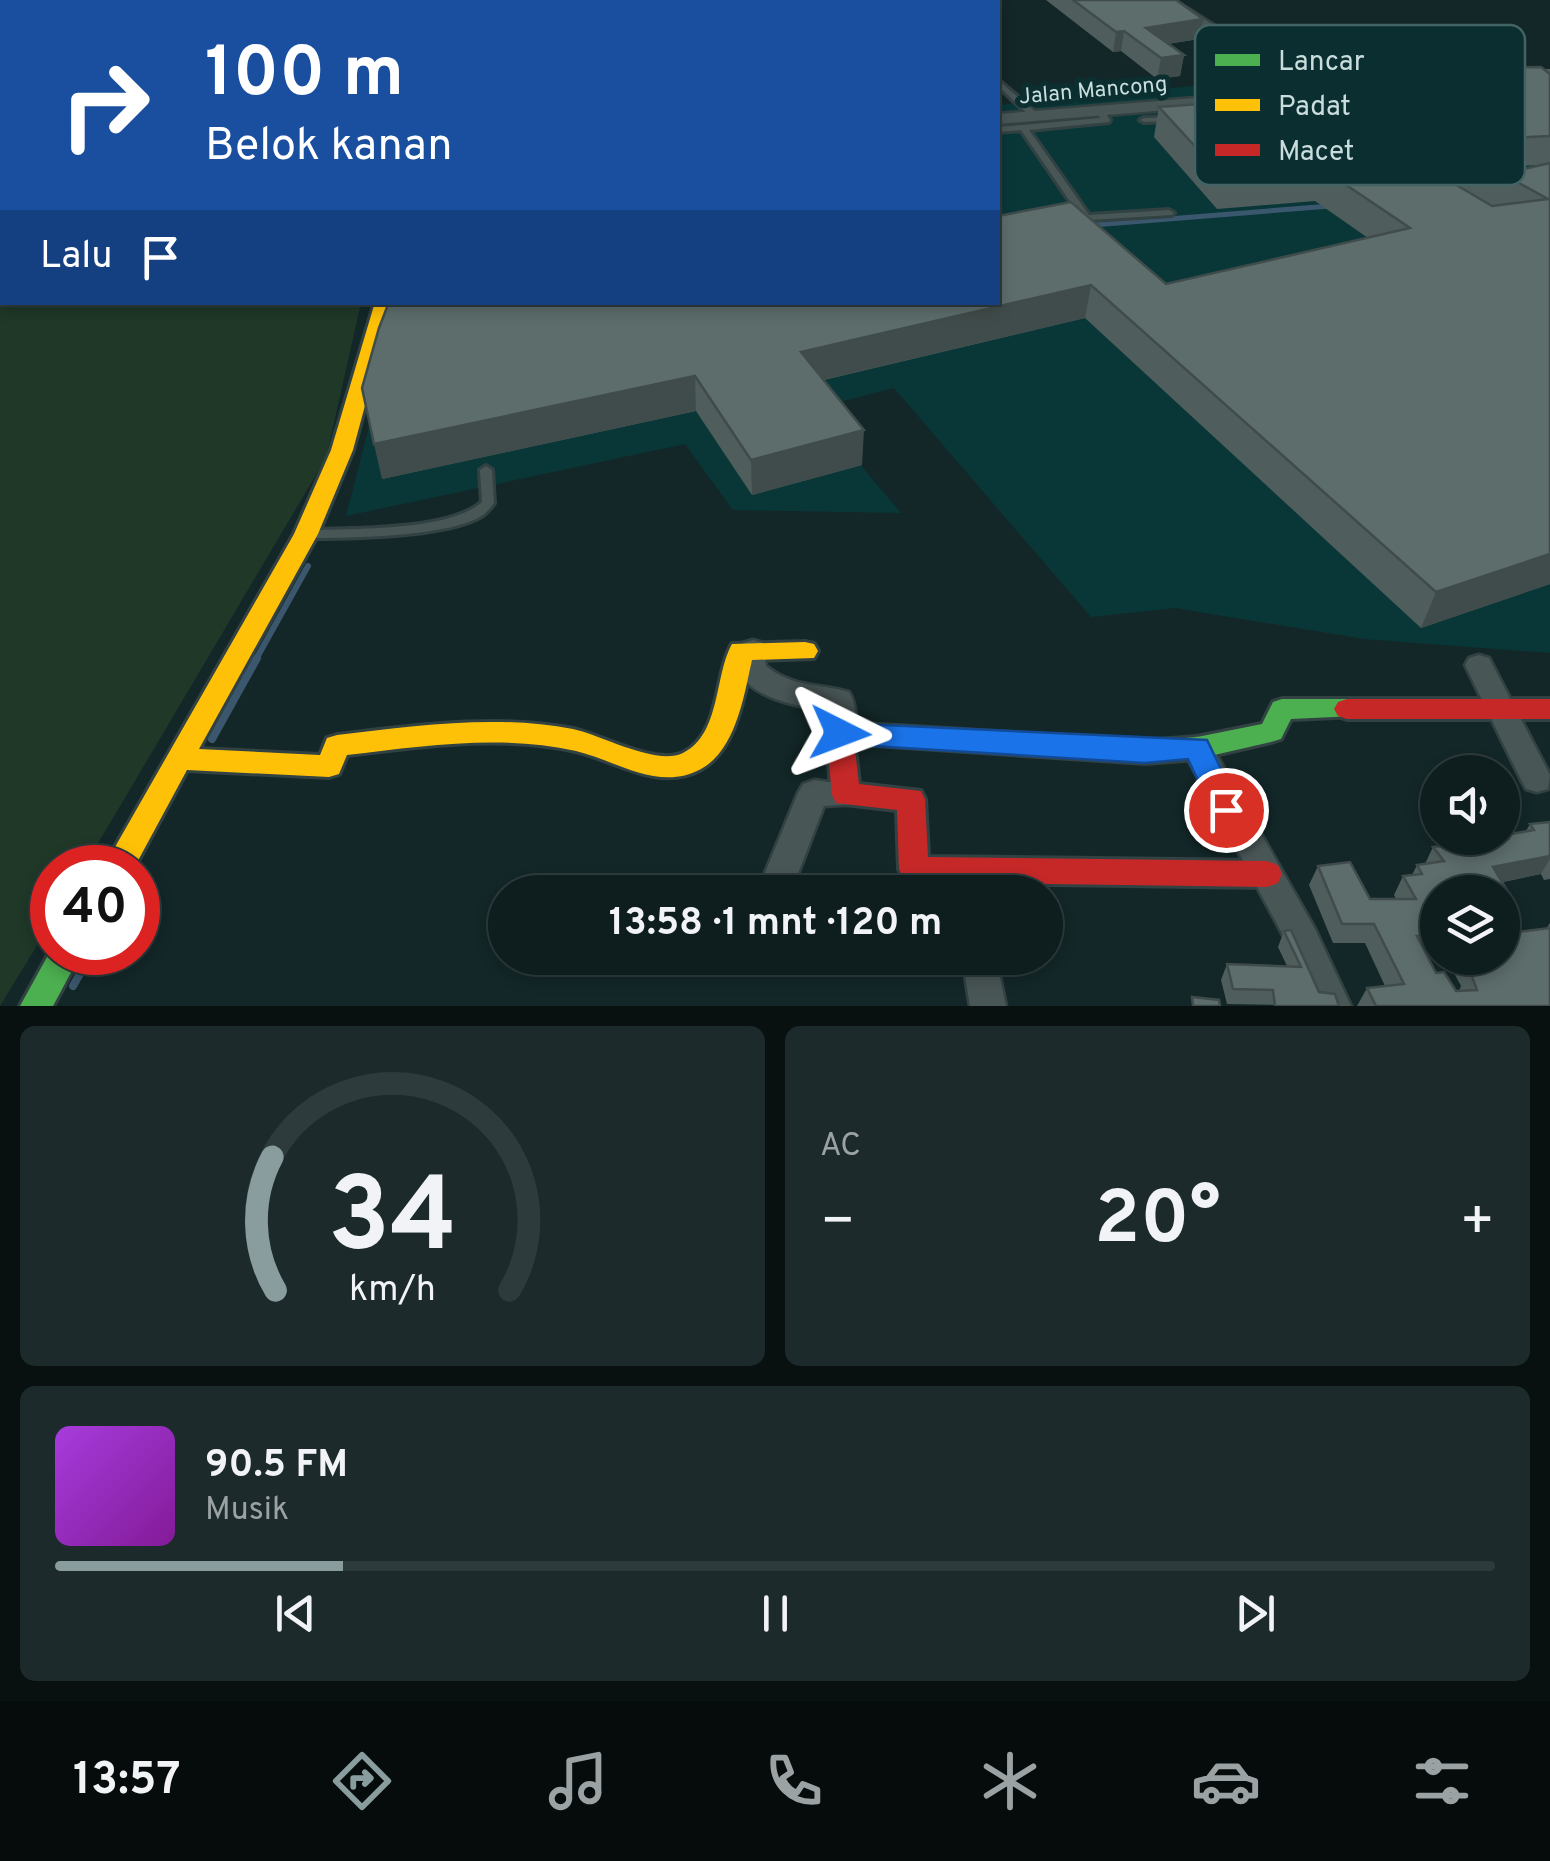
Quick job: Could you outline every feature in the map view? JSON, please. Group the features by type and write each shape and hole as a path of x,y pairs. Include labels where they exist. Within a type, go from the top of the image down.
{"main road":[{"path":"134,845 195,759 306,534 347,434 383,305"},
{"path":"195,759 329,766 337,746 494,730 576,740 653,764 682,766 698,758 719,722 741,650 805,651"},
{"path":"1267,874 914,869 911,799 846,796 840,733 1145,752 1197,748 1273,731 1282,710 1550,709"},
{"path":"36,1006 54,975"}],"street":[{"path":"1164,0 1202,25"},
{"name":"Jalan Mancong","path":"1000,119 1028,121 1099,110 1195,103"},
{"path":"753,650 752,669 766,684 786,694 839,700 840,733"},
{"path":"1479,665 1537,780"},
{"path":"1197,748 1226,810 1295,917 1333,1006"},
{"path":"781,875 814,793 846,796"},
{"path":"982,975 988,1006"}],"lane":[{"path":"1000,85 1028,121 1086,218"},
{"path":"1144,120 1183,118"},
{"path":"1000,129 1028,121"},
{"path":"1066,220 1169,213"},
{"path":"306,534 433,525 480,513 488,502 486,470"}],"shaded area":[{"path":"1525,76 1550,78 1550,653 1364,639 1175,608 1091,617 894,388 813,409 901,513 733,510 685,444 346,516 400,305 1000,305 1000,105 1195,86 1195,185 1525,185"}],"green space":[{"path":"0,305 361,305 326,458 97,845 30,845 30,957 0,1006"}],"building":[{"path":"1073,0 1176,0 1203,19 1146,28 1184,55 1161,58 1124,31 1116,32"},
{"path":"1525,67 1541,67 1550,74 1550,136 1525,137"},
{"path":"1195,104 1195,146 1159,107"},
{"path":"1550,163 1550,554 1436,592 1091,285 801,352 864,430 751,460 695,376 374,444 362,388 388,305 1000,305 1000,216 1071,202 1166,284 1410,228 1346,185 1456,185 1492,206 1548,199 1523,185 1525,169"},
{"path":"1550,822 1550,856 1493,867 1498,875 1420,875 1420,975 1446,975 1456,991 1477,990 1471,975 1520,975 1520,932 1550,928 1550,1006 1376,1006 1367,988 1404,984 1374,924 1342,924 1318,866 1350,862 1370,899 1416,899 1403,876 1422,874 1417,865 1444,861 1439,855 1520,855 1520,832 1534,830 1530,824"},
{"path":"1291,930 1319,992 1335,994 1339,1006 1275,1006 1273,990 1233,989 1227,964 1301,967 1284,931"},
{"path":"1192,997 1219,1000 1220,1006 1193,1006"}],"waterway":[{"path":"1093,225 1330,206"},
{"path":"255,661 308,566"},
{"path":"212,739 257,658"},
{"path":"73,986 79,975"}],"traffic: fast":[{"path":"846,733 1145,752 1197,748 1271,732 1282,709 1347,709"},
{"path":"36,1006 54,975"}],"traffic: slow":[{"path":"131,845 306,534 342,450 383,305"},
{"path":"183,759 329,766 337,746 426,736 515,733 574,740 649,764 679,766 703,752 720,727 741,651 805,651"}],"traffic: jam":[{"path":"1347,709 1550,709"},
{"path":"846,733 840,733 846,795 911,799 914,869 1267,874"}],"route":[{"path":"840,733 1145,752 1197,748 1226,810"}]}
